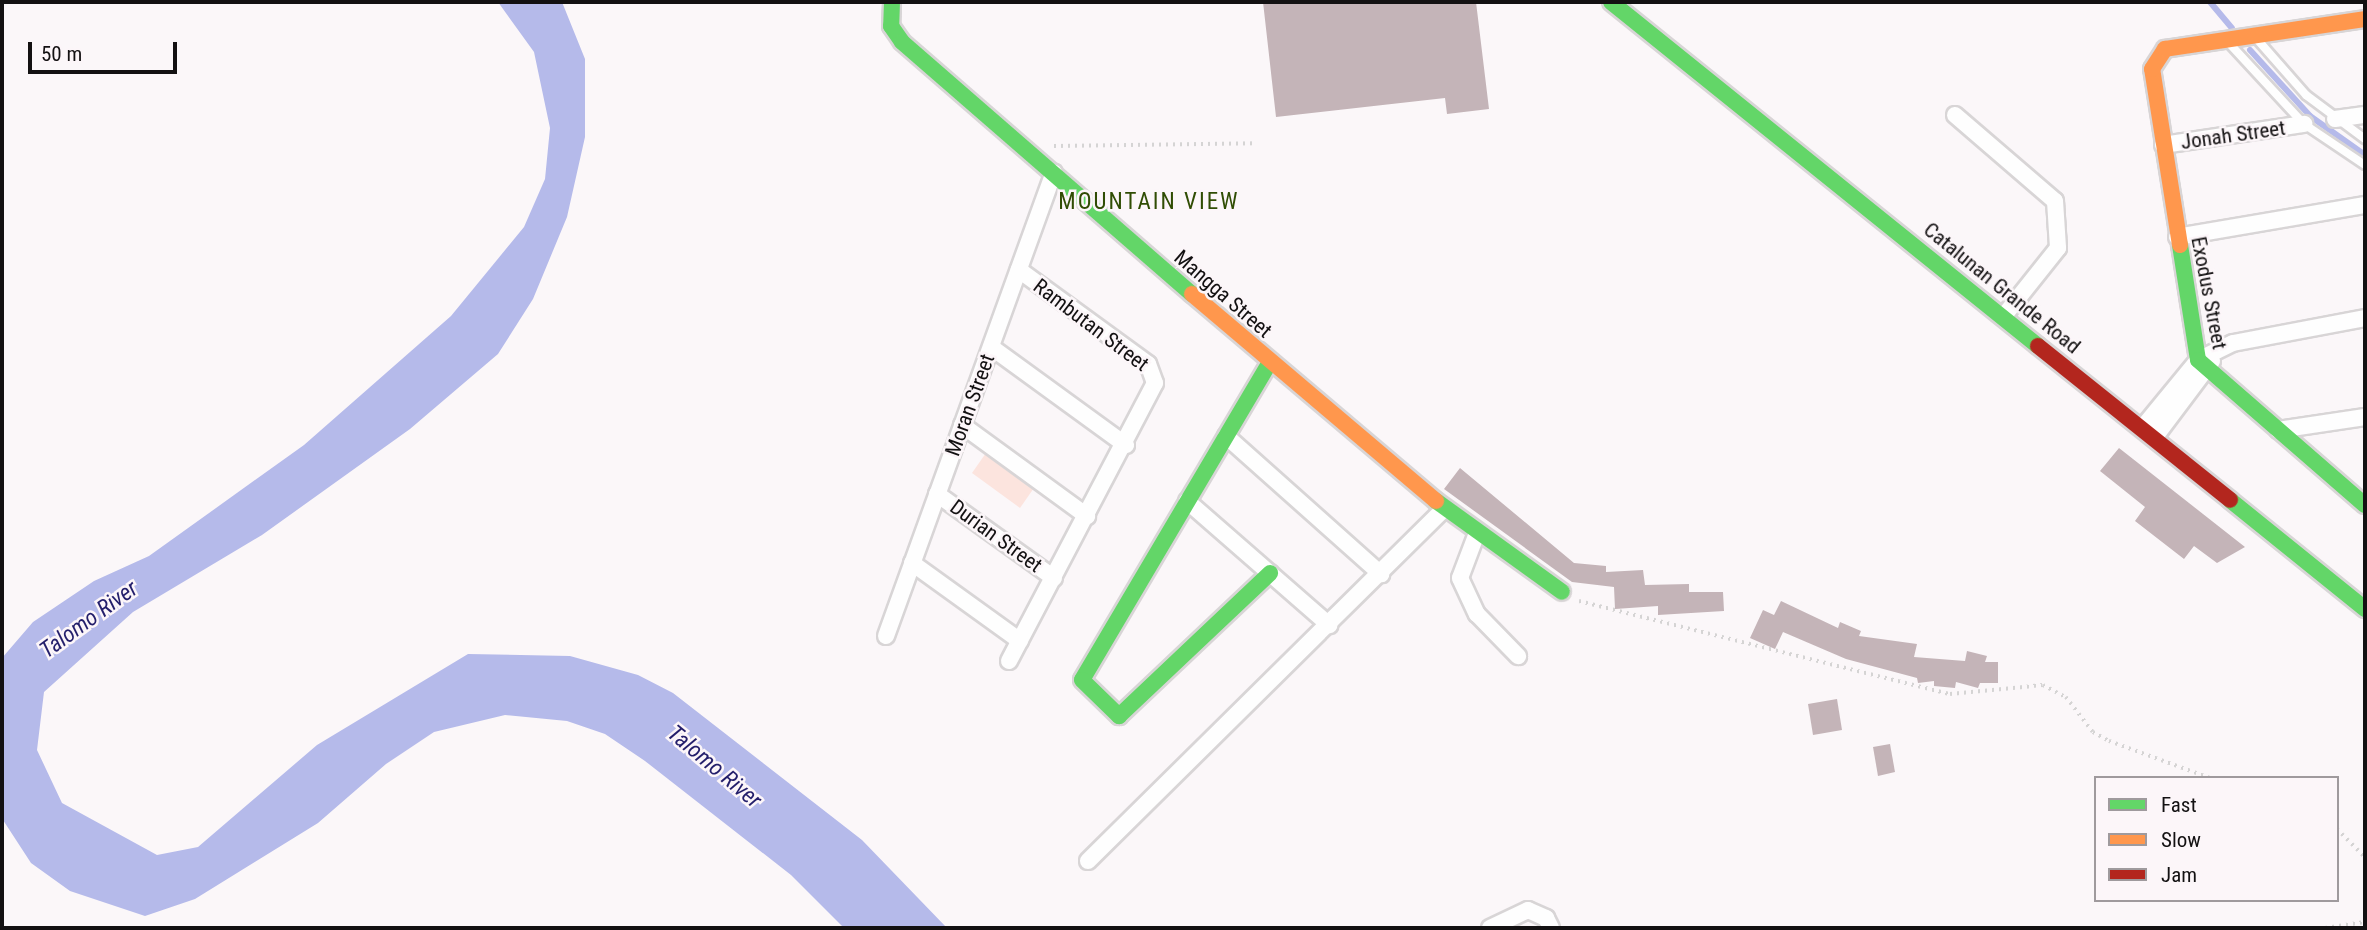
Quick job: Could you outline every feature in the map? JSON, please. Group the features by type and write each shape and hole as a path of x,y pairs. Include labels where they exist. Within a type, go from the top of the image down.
{"street":[{"name":"Mangga Street","path":"892,2 891,26 902,42 1270,362 1444,508 1562,592"},
{"name":"Catalunan Grande Road","path":"1611,2 2149,432 2365,609"},
{"path":"2226,40 2365,19"},
{"name":"Exodus Street","path":"2226,40 2165,49 2155,57 2152,69 2177,237 2207,362 2278,430 2365,505"},
{"path":"1955,115 2055,201 2058,248 2004,316"},
{"path":"2335,119 2365,115"},
{"name":"Jonah Street","path":"2163,145 2304,124"},
{"name":"Moran Street","path":"886,636 1054,173"},
{"path":"2177,237 2365,205"},
{"name":"Rambutan Street","path":"1019,270 1148,364 1155,383 1126,445"},
{"path":"2149,432 2207,362 2244,339 2365,318"},
{"path":"991,347 1126,445 1009,661"},
{"path":"1270,362 1082,680 1119,716 1270,573"},
{"path":"2278,430 2365,417"},
{"path":"962,425 1087,516"},
{"path":"1226,436 1381,574"},
{"name":"Durian Street","path":"937,494 1054,579"},
{"path":"1187,501 1329,625"},
{"path":"1088,861 1381,574 1444,508"},
{"path":"1477,533 1460,578 1478,614 1518,656"},
{"path":"912,563 1020,641"},
{"path":"1490,928 1528,910 1546,918 1551,928"}],"lane":[{"path":"2254,35 2335,119 2365,139"},
{"path":"2226,40 2304,124 2365,165"}],"path":[{"path":"1040,147 1257,143"},
{"path":"1562,592 1598,610 1717,633 1775,653 1950,694 2043,685 2066,697 2093,732 2109,741 2205,776"},
{"path":"2339,832 2365,857"},
{"path":"2325,928 2365,922"}],"shaded area":[{"path":"995,440 1043,475 1020,508 972,473"}],"water":[{"name":"Talomo River","path":"498,2 562,2 585,59 585,137 567,217 533,299 498,354 410,429 262,535 133,612 44,692 37,750 62,803 157,855 198,847 317,745 468,654 570,656 638,675 673,693 862,840 947,928 844,928 791,875 645,761 605,734 567,721 505,715 434,732 386,764 318,823 195,899 145,916 70,891 31,863 3,820 2,658 33,622 94,581 149,556 304,445 451,316 524,227 545,179 550,128 534,52"}],"building":[{"path":"1263,2 1476,2 1489,109 1447,114 1445,98 1276,117"},
{"path":"2119,448 2245,547 2217,563 2194,546 2184,559 2135,521 2145,507 2100,471"},
{"path":"1460,468 1574,563 1606,566 1606,572 1643,570 1645,585 1689,584 1689,592 1723,592 1724,611 1658,615 1658,606 1615,609 1614,587 1572,582 1444,489"},
{"path":"1781,601 1838,628 1840,622 1861,631 1859,636 1917,644 1914,657 1965,661 1967,651 1987,656 1985,662 1998,662 1998,683 1980,683 1978,688 1956,682 1955,688 1934,686 1934,681 1918,683 1917,678 1846,659 1783,632 1775,649 1750,638 1763,610 1774,615"},
{"path":"1837,699 1842,730 1813,735 1808,704"},
{"path":"1890,744 1895,772 1878,776 1873,747"}],"waterway":[{"path":"2210,2 2232,28"},
{"path":"2250,50 2310,116 2365,155"}],"traffic: fast":[{"path":"892,2 891,26 902,42 1192,294"},
{"path":"1611,2 2038,346"},
{"path":"2180,245 2198,360 2365,505"},
{"path":"1270,362 1082,680 1119,716 1270,573"},
{"path":"2230,500 2365,609"},
{"path":"1436,501 1562,592"}],"traffic: slow":[{"path":"2180,245 2152,69 2165,49 2365,19"},
{"path":"1192,294 1436,501"}],"traffic: jam":[{"path":"2038,346 2230,500"}],"district":[{"name":"MOUNTAIN VIEW","path":"1149,202"}]}
